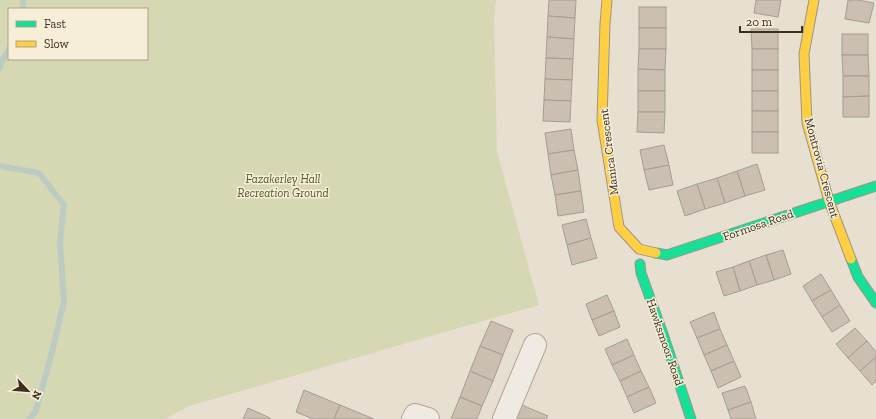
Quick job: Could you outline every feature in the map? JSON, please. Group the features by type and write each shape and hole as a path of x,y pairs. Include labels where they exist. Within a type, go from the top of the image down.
{"street":[{"name":"Manica Crescent","path":"607,0 602,120 619,226 639,249"},
{"name":"Montrovia Crescent","path":"814,0 804,54 807,123 829,201 858,277 876,303"},
{"name":"Formosa Road","path":"639,249 667,256 876,186"},
{"name":"Hawksmoor Road","path":"640,264 641,273 691,419"},
{"path":"504,419 535,345"}],"green space":[{"name":"Fazakerley Hall Recreation Ground","path":"0,0 496,0 494,18 497,151 539,305 189,406 165,419 0,419"}],"building":[{"path":"549,0 576,0 575,18 548,16"},
{"path":"756,0 781,0 778,17 754,13"},
{"path":"848,0 874,3 869,23 845,19"},
{"path":"639,7 666,7 666,28 639,28"},
{"path":"548,16 575,18 574,39 547,37"},
{"path":"639,28 666,28 666,49 639,49"},
{"path":"751,29 778,29 778,49 752,49"},
{"path":"842,34 868,34 868,55 842,55"},
{"path":"547,37 574,39 573,59 546,58"},
{"path":"639,49 666,49 665,70 638,69"},
{"path":"752,49 778,49 778,70 752,70"},
{"path":"842,55 868,55 869,76 843,76"},
{"path":"546,58 573,59 572,80 545,79"},
{"path":"638,69 665,70 665,91 638,91"},
{"path":"752,70 778,70 778,91 752,91"},
{"path":"843,76 869,76 869,96 843,97"},
{"path":"545,79 572,80 571,101 544,100"},
{"path":"638,91 665,91 665,112 638,112"},
{"path":"752,91 778,91 778,111 752,111"},
{"path":"869,96 869,117 843,117 843,97"},
{"path":"544,100 571,101 570,122 543,121"},
{"path":"752,111 778,111 778,132 752,132"},
{"path":"638,112 665,112 664,133 637,132"},
{"path":"571,129 574,150 548,154 545,133"},
{"path":"752,132 778,132 778,153 752,153"},
{"path":"664,145 669,165 644,170 640,150"},
{"path":"574,150 578,170 551,175 548,154"},
{"path":"757,164 765,190 745,196 737,171"},
{"path":"669,165 673,185 649,190 644,170"},
{"path":"578,170 581,191 555,195 551,175"},
{"path":"737,171 745,196 725,203 717,178"},
{"path":"717,178 725,203 705,209 697,184"},
{"path":"697,184 705,209 685,216 677,191"},
{"path":"581,191 584,212 558,216 555,195"},
{"path":"586,219 591,238 567,245 562,225"},
{"path":"591,238 597,258 572,265 567,245"},
{"path":"783,250 791,274 774,280 766,255"},
{"path":"766,255 774,280 757,285 749,261"},
{"path":"749,261 757,285 740,291 733,267"},
{"path":"733,267 740,291 724,296 716,272"},
{"path":"821,274 831,290 812,301 803,286"},
{"path":"831,290 840,305 822,317 812,301"},
{"path":"607,295 614,311 592,320 586,304"},
{"path":"840,305 850,321 832,332 822,317"},
{"path":"614,311 620,327 599,336 592,320"},
{"path":"714,312 720,329 697,338 690,322"},
{"path":"491,321 513,330 503,355 480,346"},
{"path":"855,328 867,341 848,358 836,344"},
{"path":"720,329 727,345 704,355 697,338"},
{"path":"627,339 634,355 612,365 605,349"},
{"path":"867,341 876,352 876,357 860,371 848,358"},
{"path":"727,345 734,361 711,371 704,355"},
{"path":"480,346 503,355 493,381 470,371"},
{"path":"634,355 641,371 620,381 612,365"},
{"path":"876,357 876,381 872,385 860,371"},
{"path":"734,361 741,377 718,388 711,371"},
{"path":"470,371 493,381 482,406 460,397"},
{"path":"641,371 649,387 627,397 620,381"},
{"path":"745,386 751,402 728,410 722,393"},
{"path":"649,387 656,403 634,413 627,397"},
{"path":"304,390 340,405 334,419 313,419 296,412"},
{"path":"460,397 482,406 477,419 451,419"},
{"path":"751,402 756,419 731,419 728,410"},
{"path":"340,405 374,419 334,419"},
{"path":"522,405 548,416 546,419 516,419"},
{"path":"248,408 270,418 270,419 243,419"}],"waterway":[{"path":"23,0 23,8"},
{"path":"0,68 8,51"},
{"path":"0,166 39,173 64,205 60,242 64,301 36,410 30,419"}],"traffic: fast":[{"path":"656,253 667,255 876,186"},
{"path":"851,259 858,277 876,303"},
{"path":"640,264 641,273 691,419"}],"traffic: slow":[{"path":"607,0 602,120 619,227 639,249 656,253"},
{"path":"814,0 804,54 807,123 829,201 851,259"}]}
